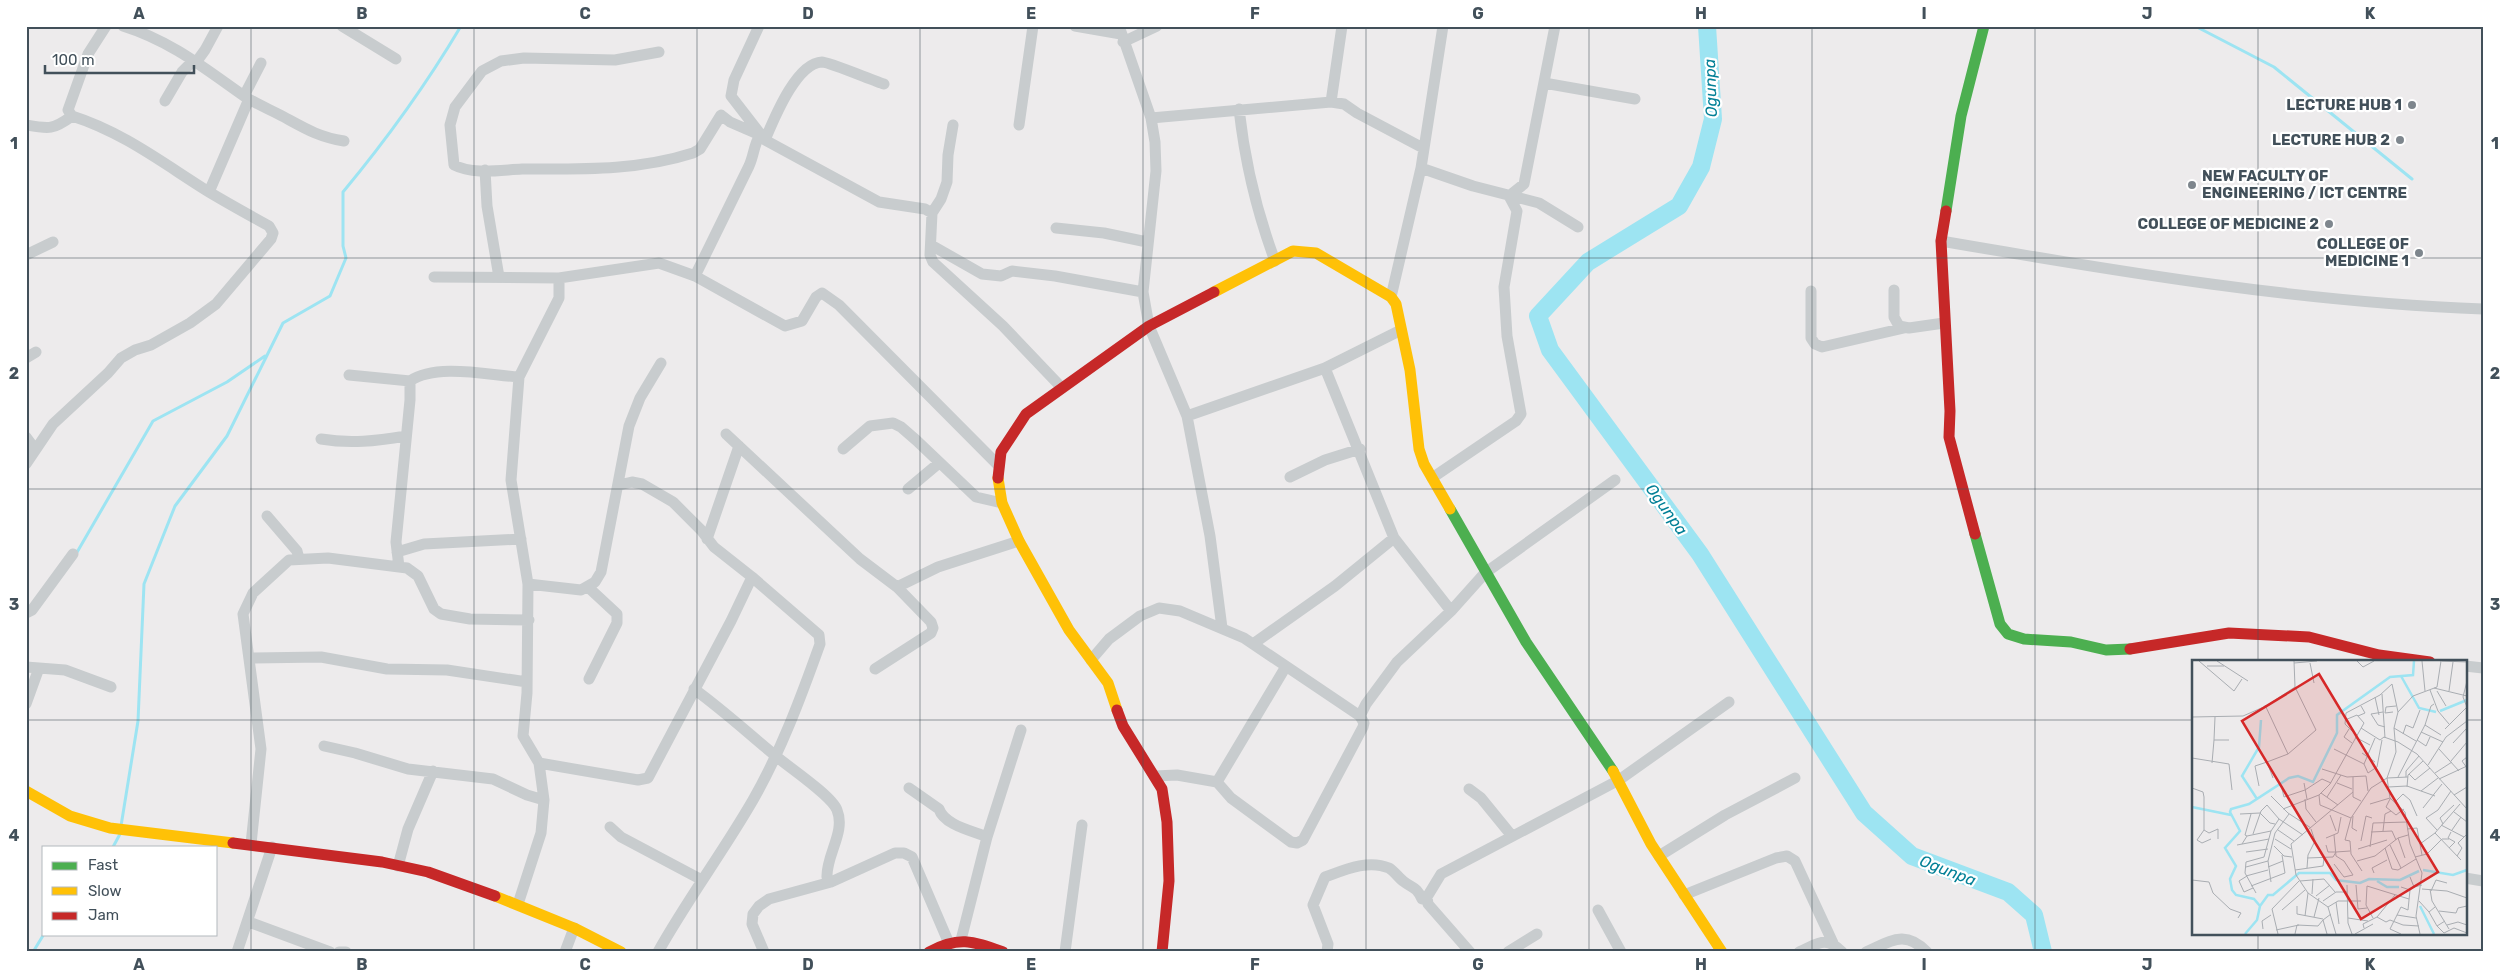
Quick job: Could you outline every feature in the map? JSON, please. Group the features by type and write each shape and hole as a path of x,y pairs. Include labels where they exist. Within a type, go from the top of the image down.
{"street":[{"path":"26,464 53,424 108,373 121,358 135,350 151,345 190,323 216,304 271,239 273,233 269,226 209,192 127,139 95,123 72,116 68,110 84,64 106,26"},
{"path":"123,26 148,34 197,61 246,98 322,138 344,141"},
{"path":"165,101 182,72 190,64 197,61 218,26"},
{"path":"342,26 396,59"},
{"path":"659,52 615,60 524,58 501,61 482,71 455,107 450,125 450,146 454,165 463,169 485,170 569,170 637,166 687,155 700,149 721,115 731,96 734,80 759,26"},
{"path":"1019,124 1033,26"},
{"path":"1075,26 1121,34 1157,26"},
{"path":"1331,102 1342,26"},
{"path":"1391,297 1421,168 1443,26"},
{"path":"1509,196 1524,184 1555,26"},
{"path":"1984,26 1961,116 1941,241 1950,411 1949,437 2000,624 2008,634 2024,639 2071,642 2106,650 2138,648 2229,633 2309,637 2379,655 2415,660"},
{"path":"1121,34 1151,118 1156,171 1143,292 1148,326 1188,416 1210,536 1222,628"},
{"path":"695,276 749,166 755,152 755,144 763,137 799,76 811,64 824,62 884,84"},
{"path":"209,192 261,63"},
{"path":"1544,83 1635,99"},
{"path":"731,96 763,137"},
{"path":"1151,118 1331,102 1344,104 1357,113 1423,148"},
{"path":"1240,109 1244,156 1259,217 1275,261"},
{"path":"721,115 730,122 763,137 880,202 926,209 932,213"},
{"path":"26,125 45,129 57,127 72,116"},
{"path":"953,125 948,155 947,182 942,199 932,213 930,255 938,268 1003,326 1062,388"},
{"path":"1421,168 1509,196 1539,203 1578,227"},
{"path":"485,170 487,206 499,277"},
{"path":"1432,478 1516,422 1521,414 1507,336 1504,287 1517,211 1509,196"},
{"path":"1056,228 1104,233 1147,242"},
{"path":"1941,241 2240,289 2410,306 2483,309"},
{"path":"26,254 53,242"},
{"path":"931,245 982,274 1001,276 1012,271 1056,276 1143,292"},
{"path":"1162,952 1169,881 1167,822 1162,789 1123,726 1108,683 1069,630 1019,541 1002,502 997,474 1001,452 1026,414 1148,326 1294,251 1316,253 1391,297 1399,312 1410,370 1419,449 1432,478 1526,642 1619,780 1659,856 1722,952"},
{"path":"434,277 559,278 659,263 695,276 785,326 802,321 816,297 822,293 839,305 999,466"},
{"path":"518,904 541,833 544,800 538,763 523,736 527,682 528,584 511,480 520,377 559,298 559,278"},
{"path":"1894,290 1895,322 1904,328"},
{"path":"1811,291 1811,338 1815,344 1822,346 1904,328 1944,323"},
{"path":"1188,416 1326,368 1401,330"},
{"path":"528,584 581,590 588,588 601,572 629,426 640,398 661,363"},
{"path":"1326,368 1394,538 1451,611"},
{"path":"348,375 410,381 421,374 449,371 520,377"},
{"path":"399,567 397,552 410,381"},
{"path":"843,449 870,426 893,423 901,427 976,497 1002,502"},
{"path":"726,434 860,559 897,587 931,622 933,628 931,634 875,669"},
{"path":"321,439 344,443 368,442 406,436"},
{"path":"26,437 35,449"},
{"path":"707,539 739,446"},
{"path":"1290,476 1325,460 1360,449"},
{"path":"908,489 939,463"},
{"path":"1360,716 1366,704 1397,662 1451,611 1485,573 1615,480"},
{"path":"619,485 632,482 642,484 673,502 707,539 819,635 820,644 776,756 752,801 658,952"},
{"path":"267,516 297,551 299,559"},
{"path":"1253,644 1335,586 1394,538"},
{"path":"397,552 424,544 521,539"},
{"path":"897,587 938,567 1019,541"},
{"path":"26,613 32,610 73,554"},
{"path":"251,844 261,749 250,658 243,626 243,614 253,593 289,560 328,558 407,568 418,576 434,609 441,614 470,619 529,620"},
{"path":"538,763 638,780 648,778 731,621 752,577"},
{"path":"588,588 617,614 616,623 589,679"},
{"path":"1091,660 1109,639 1140,616 1159,608 1180,611 1222,628 1253,644 1285,668 1360,716 1364,723 1303,840 1297,843 1291,842 1231,798 1217,782 1177,775 1155,776"},
{"path":"250,658 321,657 387,668 447,670 527,682"},
{"path":"2466,666 2483,668"},
{"path":"26,667 65,670 111,687"},
{"path":"26,704 39,668"},
{"path":"1217,782 1285,668"},
{"path":"694,689 732,717 830,800 837,810 840,826 827,868 827,877 832,882"},
{"path":"1470,952 1428,904 1427,897 1441,874 1619,780 1729,702"},
{"path":"961,940 987,837 1021,730"},
{"path":"324,746 408,769 493,779 527,795 544,800"},
{"path":"398,866 408,828 433,771"},
{"path":"1659,856 1725,816 1795,778"},
{"path":"909,788 939,809 941,815 952,822 987,837"},
{"path":"1469,789 1481,798 1512,836"},
{"path":"26,791 70,816 110,828 251,844 428,872 518,904 574,928 621,952"},
{"path":"1065,952 1082,825"},
{"path":"610,828 621,836 702,880"},
{"path":"237,952 249,922 272,847"},
{"path":"764,952 752,924 753,914 759,906 769,899 832,882 895,853 904,853 912,857 948,941"},
{"path":"1684,895 1776,858 1787,856 1795,861 1833,943 1842,952"},
{"path":"1327,952 1328,944 1313,905 1325,878 1344,870 1368,864 1389,869 1405,883 1417,889 1422,899 1427,897"},
{"path":"2466,878 2483,881"},
{"path":"1598,910 1621,952"},
{"path":"249,922 330,952"},
{"path":"565,952 574,928"},
{"path":"1508,952 1537,934"},
{"path":"1866,952 1897,938 1912,940 1927,952"},
{"path":"929,952 948,941 961,940 1003,952"},
{"path":"1798,952 1825,941 1833,943"},
{"path":"339,952 346,952"}],"waterway":[{"path":"121,826 138,721 144,584 175,506 227,436 283,323 330,296 346,258 343,246 343,192 405,111 461,26"},
{"name":"Ogunpa","path":"1707,26 1713,119 1701,167 1679,206 1588,262 1538,316 1550,350 1700,554 1864,813 1912,856 2008,892 2034,915 2043,952"},
{"path":"2195,26 2274,67 2412,179"},
{"path":"76,554 153,421 227,382 265,356"},
{"path":"114,846 120,834"},
{"path":"33,952 43,936"}],"traffic: fast":[{"path":"1946,211 1961,116 1984,26"},
{"path":"1450,509 1526,642 1613,771"},
{"path":"1975,534 2000,624 2008,634 2024,639 2071,642 2106,650 2130,649"}],"traffic: slow":[{"path":"1214,292 1293,251 1316,253 1391,297 1396,304 1410,370 1419,449 1424,464 1450,509"},
{"path":"998,478 1002,503 1019,541 1069,630 1108,683 1117,710"},
{"path":"1613,771 1651,844 1722,952"},
{"path":"26,791 70,816 110,828 233,843"},
{"path":"495,896 574,928 621,952"}],"traffic: jam":[{"path":"1946,211 1941,241 1950,411 1949,437 1975,534"},
{"path":"998,478 1001,452 1026,414 1149,326 1214,292"},
{"path":"2130,649 2229,633 2309,637 2379,655 2415,660"},
{"path":"1117,710 1123,726 1162,789 1167,822 1169,881 1162,952"},
{"path":"233,843 382,862 428,872 495,896"},
{"path":"929,952 957,942 974,943 1003,952"}],"place":[{"name":"LECTURE HUB 1","path":"2412,105"},
{"name":"LECTURE HUB 2","path":"2400,140"},
{"name":"NEW FACULTY OF ENGINEERING / ICT CENTRE","path":"2192,185"},
{"name":"COLLEGE OF MEDICINE 2","path":"2329,224"},
{"name":"COLLEGE OF MEDICINE 1","path":"2419,253"}]}
